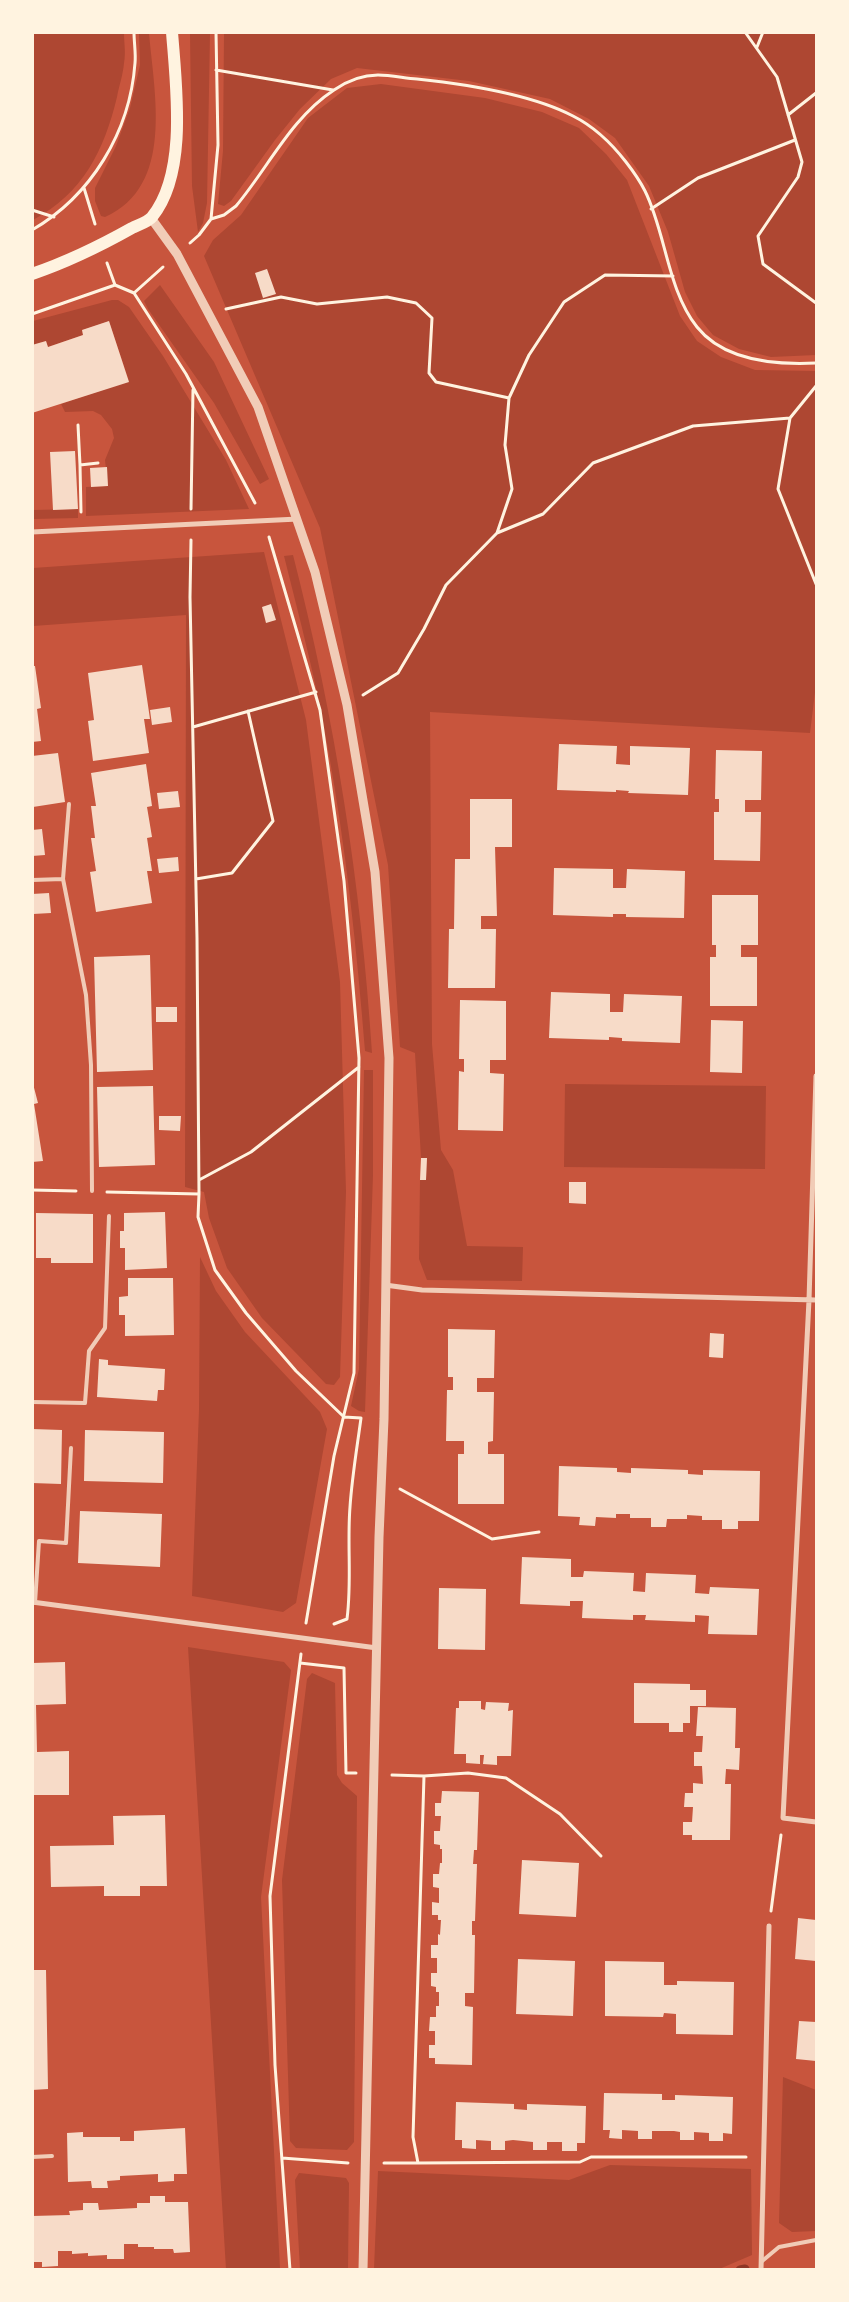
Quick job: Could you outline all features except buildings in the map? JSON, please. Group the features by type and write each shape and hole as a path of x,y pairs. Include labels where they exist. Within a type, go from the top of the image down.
{"main road":[{"path":"32,274 101,246 151,218 168,189 177,151 172,32"}],"street":[{"path":"151,218 177,254 258,407 298,519 315,572 347,706 374,872 389,1058 384,1420 376,1648 363,2270"},
{"path":"32,532 298,519"},
{"path":"816,1076 809,1300 783,1818 816,1822"},
{"path":"385,1285 422,1290 816,1300"},
{"path":"34,1602 376,1648"},
{"path":"761,2270 769,1926"}],"lane":[{"path":"69,804 63,879 86,995 91,1065 92,1191"},
{"path":"32,880 63,879"},
{"path":"32,1402 85,1403 88,1351 105,1328 109,1216"},
{"path":"34,1602 39,1541 66,1543 72,1448"},
{"path":"32,2157 52,2156"},
{"path":"761,2262 780,2247 816,2240"}],"path":[{"path":"32,230 54,218 84,188 107,154 123,122 135,63 134,32"},
{"path":"134,293 199,235 211,219 218,145 216,32"},
{"path":"745,32 777,77 802,162 798,177 758,236 763,264 816,303"},
{"path":"757,47 763,32"},
{"path":"216,70 334,90"},
{"path":"211,219 224,215 236,206 288,134 313,106 334,90 354,79 378,75 466,84 544,104 573,116 599,133 626,162 646,192 683,302 697,327 716,344 740,355 761,361 789,364 816,362"},
{"path":"788,115 816,93"},
{"path":"651,209 698,178 795,140"},
{"path":"84,188 94,221"},
{"path":"32,210 54,218"},
{"path":"110,270 115,285"},
{"path":"497,533 512,489 505,445 509,398 529,356 564,302 605,275 673,276"},
{"path":"32,314 115,285 134,293 193,387 264,520 320,710 344,881 359,1066 354,1373 334,1456 303,1638 270,1896 275,2065 290,2270"},
{"path":"208,313 281,297 317,304 387,297 416,303 432,318 429,373 436,382 509,398"},
{"path":"816,386 790,418 778,489 816,584"},
{"path":"193,387 190,597 196,879 198,1217 216,1270 246,1313 296,1371 344,1417 361,1418 350,1506 349,1552 351,1589 347,1619 328,1627 305,1628"},
{"path":"320,710 347,706 398,673 424,629 446,585 497,533 543,514 593,463 694,426 790,418"},
{"path":"78,425 81,490"},
{"path":"80,464 98,463"},
{"path":"192,727 316,692"},
{"path":"196,879 232,873 273,821 248,711"},
{"path":"199,1180 251,1152 359,1066"},
{"path":"32,1190 199,1194"},
{"path":"399,1489 492,1540 538,1532"},
{"path":"300,1663 344,1668 346,1772 424,1776 468,1773 506,1778 560,1814 602,1856"},
{"path":"424,1776 413,2137 418,2163 580,2162 591,2157 764,2157"},
{"path":"769,1926 783,1818"}],"shaded area":[{"path":"33,33 124,33 125,59 112,117 98,153 89,169 65,197 33,220"},
{"path":"139,33 149,33 154,83 156,109 155,136 151,161 142,184 127,203 105,217 101,216 95,201 95,188 116,146 130,108 140,65"},
{"path":"190,33 210,33 207,203 203,223 198,232 192,186"},
{"path":"224,33 816,33 816,355 771,357 739,349 713,335 697,316 685,292 668,232 649,186 615,138 589,119 550,99 469,81 357,68 331,79 300,109 231,201 224,206 218,204 223,151"},
{"path":"381,84 485,98 542,112 579,128 606,154 627,180 680,316 697,341 721,357 755,370 816,371 816,684 810,733 430,712 432,1044 441,1150 453,1170 467,1246 523,1247 522,1281 427,1280 419,1259 420,1180 426,1180 427,1158 421,1158 415,1053 400,1047 388,865 320,528 204,256 213,240 241,215 308,118 347,88"},
{"path":"160,285 214,362 269,479 260,484 214,403 148,309 144,301"},
{"path":"118,300 129,307 163,356 226,460 249,509 86,516 86,487 108,486 105,460 114,438 112,429 101,415 93,411 65,412 61,404 129,381 109,321 82,330 83,335 48,347 46,341 33,345 33,321"},
{"path":"78,509 78,518 33,519 33,510"},
{"path":"264,552 306,720 340,982 346,1192 340,1377 334,1385 326,1384 262,1318 227,1268 209,1218 204,1192 185,1187 186,615 33,626 33,568"},
{"path":"293,555 322,678 344,802 361,927 372,1053 365,1051 350,900 324,725 284,556"},
{"path":"364,1070 373,1070 373,1175 365,1412 351,1406 359,1369"},
{"path":"565,1084 766,1086 765,1169 564,1167"},
{"path":"200,1257 216,1291 245,1332 320,1412 327,1429 296,1603 283,1612 192,1596 199,1410"},
{"path":"188,1647 284,1662 291,1670 261,1897 280,2269 226,2269"},
{"path":"312,1673 335,1683 337,1775 342,1783 357,1796 354,2142 347,2150 296,2148 290,2141 282,1880 307,1679"},
{"path":"783,2077 816,2090 816,2231 792,2232 779,2223"},
{"path":"610,2165 751,2169 752,2255 717,2270 374,2269 378,2171 569,2180"},
{"path":"299,2173 346,2178 349,2183 348,2269 300,2269 295,2180"}],"waterway":[{"path":"740,2270 745,2269"}]}
